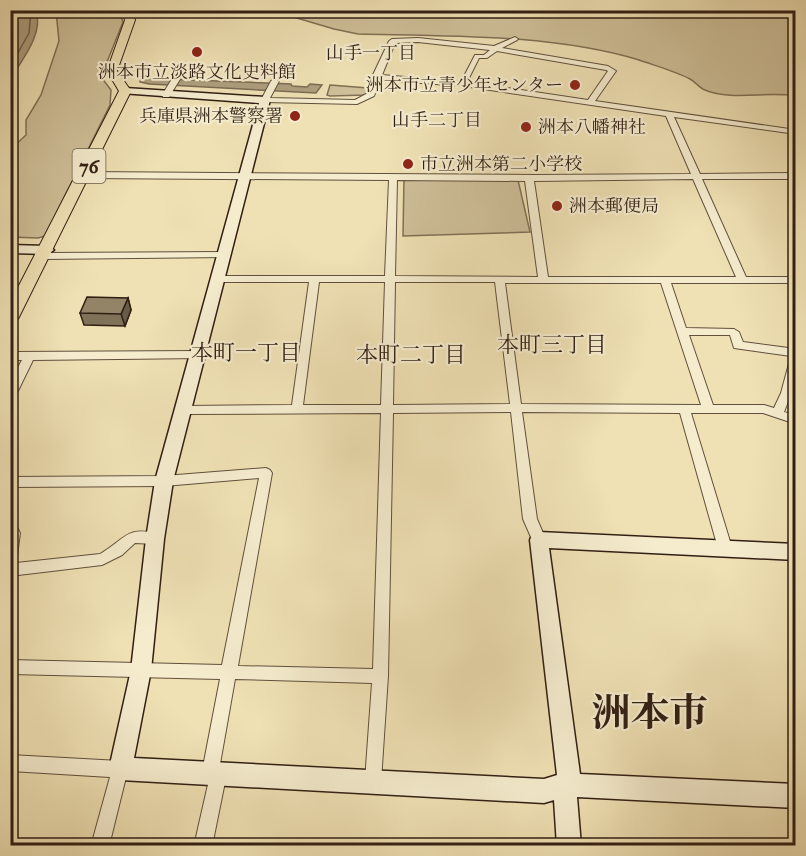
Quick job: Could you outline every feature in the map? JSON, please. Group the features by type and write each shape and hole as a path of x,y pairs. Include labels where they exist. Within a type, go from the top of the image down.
{"main road":[{"path":"125,91 112,71 130,20 128,10"},
{"name":"76","path":"10,319 85,175 125,91"}],"street":[{"path":"463,84 477,56 485,57 496,48 515,39"},
{"path":"125,91 346,104 357,102 371,94 392,41 418,40 496,48 608,68 612,71 591,101"},
{"path":"166,95 178,76"},
{"path":"376,77 463,84 795,132"},
{"path":"100,846 120,769 141,670 155,539 164,481 185,410 265,100 275,81"},
{"path":"669,114 742,280"},
{"path":"85,175 529,178 795,176"},
{"path":"373,781 380,676 393,177"},
{"path":"529,178 544,281"},
{"path":"10,249 45,253 225,255"},
{"path":"219,279 795,280"},
{"path":"297,408 314,279"},
{"path":"665,280 709,410"},
{"path":"500,281 530,519 539,540 567,785 569,846"},
{"path":"682,331 734,332 738,345 795,355 787,393 778,413"},
{"path":"10,356 199,355"},
{"path":"10,395 28,356"},
{"path":"185,410 517,408 685,411 764,409 795,420"},
{"path":"685,411 725,548"},
{"path":"10,482 164,481 266,473 229,673 203,846"},
{"path":"10,527 13,533 10,562"},
{"path":"10,570 102,559 117,551 132,537 155,539"},
{"path":"539,540 795,552"},
{"path":"10,667 380,676"},
{"path":"10,763 544,791 567,785 795,796"}],"shaded area":[{"path":"56,11 119,11 123,22 101,77 111,90 110,105 45,236 11,237 11,149 26,135 26,120 41,95 59,41"},
{"path":"273,11 795,11 795,96 715,93 703,89 684,76 639,60 571,45 464,36 358,34"},
{"path":"330,85 368,88 366,95 330,96 327,95"},
{"path":"404,178 518,180 530,232 403,236"}],"water":[{"path":"11,10 36,11 38,19 31,46 11,78"},
{"path":"141,78 291,84 307,87 310,84 322,85 316,93 149,84 140,82"}],"building":[{"path":"87,297 128,298 121,314 80,313"}],"place":[{"name":"洲本市立淡路文化史料館","path":"197,52"},
{"name":"洲本市立青少年センター","path":"575,85"},
{"name":"兵庫県洲本警察署","path":"295,116"},
{"name":"洲本八幡神社","path":"526,127"},
{"name":"市立洲本第二小学校","path":"408,164"},
{"name":"洲本郵便局","path":"557,206"}],"district":[{"name":"山手一丁目","path":"371,53"},
{"name":"山手二丁目","path":"437,120"},
{"name":"本町三丁目","path":"552,345"},
{"name":"本町一丁目","path":"246,353"},
{"name":"本町二丁目","path":"411,355"},
{"name":"洲本市","path":"650,713"}]}
